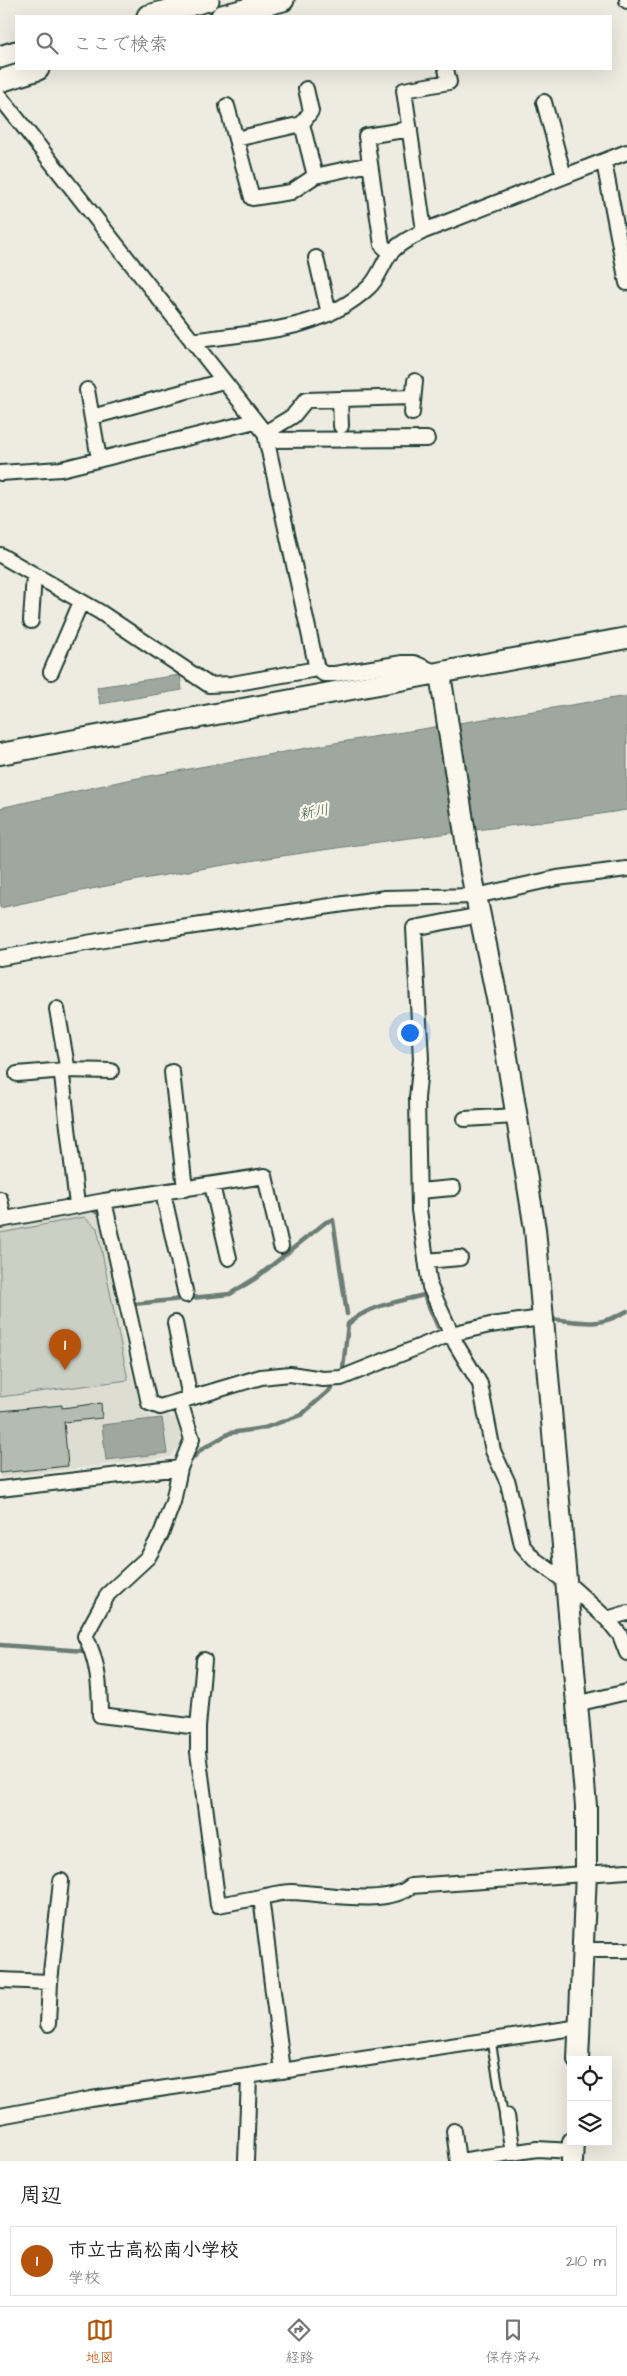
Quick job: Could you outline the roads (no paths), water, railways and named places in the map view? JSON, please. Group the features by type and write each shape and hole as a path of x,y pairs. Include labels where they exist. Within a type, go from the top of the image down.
{"main road":[{"path":"152,15 208,0"},
{"path":"226,15 282,0"},
{"path":"0,57 15,52"},
{"path":"0,81 35,70"}],"street":[{"path":"424,230 404,90 449,82 446,70"},
{"path":"236,139 302,124 311,111 306,88"},
{"path":"0,96 266,437 317,669 324,674 335,674 414,663 440,676"},
{"path":"544,102 564,176"},
{"path":"227,106 252,198 290,192 315,176 370,164"},
{"path":"302,124 315,176"},
{"path":"390,253 382,245 366,136 410,129"},
{"path":"192,341 294,326 329,314 351,302 370,286 390,253 406,240 424,230 627,152"},
{"path":"604,162 627,283"},
{"path":"316,258 329,314"},
{"path":"92,417 223,381"},
{"path":"412,413 415,381"},
{"path":"88,390 99,460"},
{"path":"266,437 293,416 306,400 414,397"},
{"path":"340,399 341,426"},
{"path":"0,473 60,469 255,421"},
{"path":"266,437 427,439"},
{"path":"0,555 81,602 209,685 232,684 317,669"},
{"path":"31,621 34,575"},
{"path":"51,672 81,602"},
{"path":"0,754 440,676 627,638"},
{"path":"440,676 471,872 499,1008 535,1229 586,1806 586,1872 578,2056"},
{"path":"0,958 143,934 385,898 476,896 557,878 627,869"},
{"path":"480,915 414,928 421,1059 417,1098 419,1210 430,1287 451,1334 480,1384 493,1451 508,1483 522,1545 534,1560 565,1582 607,1620 620,1635 627,1653"},
{"path":"57,1009 67,1066 62,1076 78,1205"},
{"path":"17,1074 65,1070 111,1070"},
{"path":"172,1072 185,1190"},
{"path":"465,1119 516,1116"},
{"path":"0,1199 2,1220 78,1205 185,1190 265,1176 281,1246"},
{"path":"212,1185 230,1258"},
{"path":"419,1191 453,1188"},
{"path":"163,1193 186,1295"},
{"path":"104,1201 149,1403 160,1407 261,1377 290,1374 323,1379 341,1378 451,1334 490,1325 542,1318"},
{"path":"426,1262 460,1258"},
{"path":"175,1322 192,1439 180,1468 173,1502 161,1534 148,1557 108,1594 85,1636 94,1652 100,1686 100,1715 198,1727"},
{"path":"0,1489 180,1468"},
{"path":"607,1620 627,1612"},
{"path":"204,1660 198,1727 198,1752 218,1905 290,1892 341,1898 389,1896 405,1892 411,1886 627,1870"},
{"path":"576,1704 627,1692"},
{"path":"48,2024 50,1982 61,1881"},
{"path":"261,1897 283,2071"},
{"path":"583,1950 627,1950"},
{"path":"0,1980 50,1982"},
{"path":"0,2116 91,2100 580,2027"},
{"path":"246,2161 249,2076"},
{"path":"507,2116 513,2153"},
{"path":"454,2132 461,2161 537,2149 573,2151"}],"lane":[{"path":"492,2040 503,2112 507,2116"}],"water":[{"path":"180,675 182,690 100,704 97,687"},
{"name":"新川","path":"627,696 627,810 355,845 237,863 157,876 0,908 0,808 127,780 335,743"},
{"path":"162,1418 167,1453 106,1460 102,1425"}],"waterway":[{"path":"90,1208 104,1217"},
{"path":"134,1304 230,1294 256,1278 326,1222 333,1220 347,1314"},
{"path":"343,1368 348,1324 374,1308 424,1295 438,1327"},
{"path":"550,1319 599,1322 627,1311"},
{"path":"187,1464 202,1449 230,1433 264,1428 301,1415 332,1388"},
{"path":"182,1490 186,1471"},
{"path":"0,1645 85,1651 86,1648"}],"place":[{"name":"市立古高松南小学校","path":"65,1370"}]}
